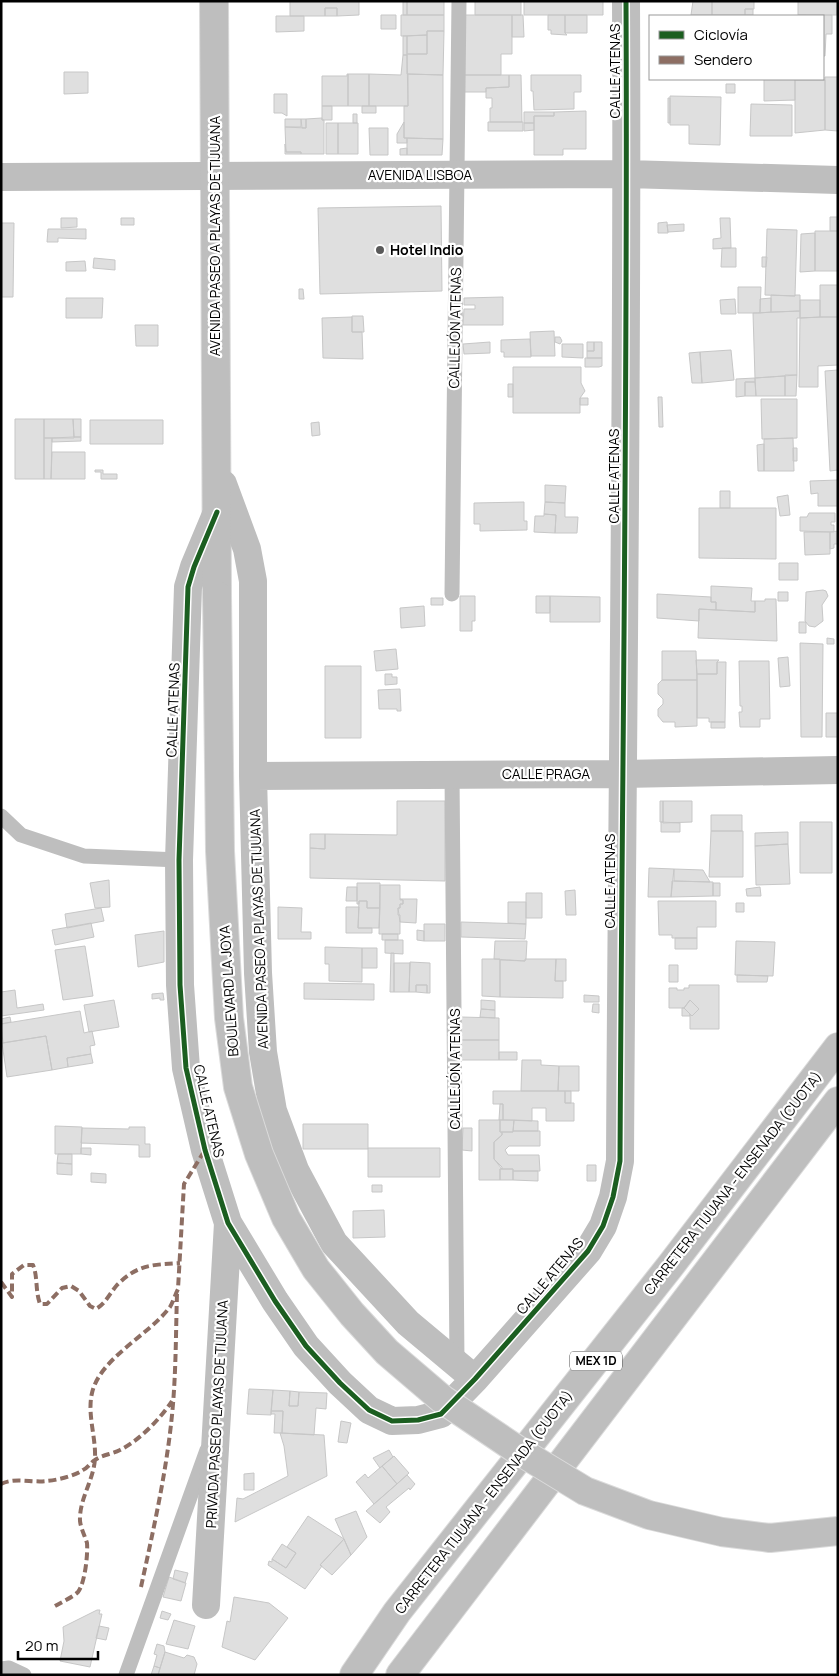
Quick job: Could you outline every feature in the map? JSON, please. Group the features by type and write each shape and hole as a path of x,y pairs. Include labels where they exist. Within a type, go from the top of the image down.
{"main road":[{"name":"AVENIDA PASEO A PLAYAS DE TIJUANA","path":"214,1 217,595"},
{"name":"CALLE ATENAS","path":"217,512 194,567 188,587 179,860 180,985 186,1068 205,1150 228,1224 275,1301 306,1346 340,1383 369,1410 392,1421 418,1420 441,1414 466,1371 588,1251 603,1226 613,1197 620,1161 627,174 626,1"},
{"name":"AVENIDA LISBOA","path":"1,177 627,174 838,180"},
{"name":"AVENIDA PASEO A PLAYAS DE TIJUANA","path":"217,470 247,549 253,581 253,776 258,973 262,1042 273,1111 295,1170 334,1243 408,1323 466,1371"},
{"name":"BOULEVARD LA JOYA","path":"217,595 220,850 229,1018 238,1087 259,1154 286,1218 316,1270 352,1314 387,1352 442,1399 516,1449 585,1491 648,1514 722,1532 770,1538 838,1531"},
{"name":"CALLE PRAGA","path":"253,776 622,774 838,770"},
{"name":"CARRETERA TIJUANA - ENSENADA (CUOTA)","path":"354,1675 397,1612 664,1273 838,1047"},
{"name":"MEX 1D","path":"400,1675 838,1101"},
{"name":"PRIVADA PASEO PLAYAS DE TIJUANA","path":"206,1605 228,1224"}],"lane":[{"name":"CALLEJÓN ATENAS","path":"452,594 459,1"},
{"name":"CALLEJÓN ATENAS","path":"452,774 466,1371"},
{"path":"1,816 21,836 84,856 179,860"},
{"path":"126,1675 178,1526 215,1428"},
{"path":"1,1669 9,1668 24,1675"}],"building":[{"path":"290,1 359,1 359,15 337,16 337,8 325,8 325,16 290,16"},
{"path":"403,1 407,1 407,15 403,15"},
{"path":"407,1 444,1 444,15 407,15"},
{"path":"475,1 521,1 521,15 475,15"},
{"path":"524,1 603,1 603,15 524,15"},
{"path":"693,1 712,1 712,15 691,15"},
{"path":"712,1 754,1 754,9 745,9 745,15 712,15"},
{"path":"798,1 837,1 837,15 798,15"},
{"path":"325,8 337,8 337,16 325,16"},
{"path":"745,9 753,9 753,15 745,15"},
{"path":"381,15 396,15 396,29 381,29"},
{"path":"401,15 444,15 444,31 427,31 427,35 401,36"},
{"path":"462,15 512,15 512,54 501,54 501,75 462,75"},
{"path":"512,15 523,15 524,37 512,37"},
{"path":"548,15 565,15 565,33 567,35 551,34 551,30 548,30"},
{"path":"565,15 587,15 587,33 565,33"},
{"path":"824,15 832,15 832,34 826,34 825,56"},
{"path":"276,16 304,16 304,31 276,32"},
{"path":"427,31 444,31 443,75 407,74 407,54 427,54"},
{"path":"427,35 427,54 407,54 407,36"},
{"path":"403,36 407,36 407,55 403,55"},
{"path":"403,55 407,55 408,106 369,106 369,74 401,75"},
{"path":"64,72 88,72 88,93 64,94"},
{"path":"347,74 348,106 322,106 322,76 347,76"},
{"path":"348,74 369,74 369,106 348,106"},
{"path":"408,74 443,75 443,139 404,138 404,106 408,106"},
{"path":"462,75 509,75 509,87 486,88 486,92 462,92"},
{"path":"509,75 521,75 522,122 490,122 492,98 486,98 486,88 509,87"},
{"path":"531,75 581,75 581,92 574,92 574,109 534,110"},
{"path":"825,77 838,77 838,131 825,130"},
{"path":"764,80 795,80 795,100 764,101"},
{"path":"795,80 825,80 825,130 795,133"},
{"path":"726,84 735,84 735,93 726,93"},
{"path":"274,94 287,94 287,116 282,113 274,113"},
{"path":"670,96 721,97 720,145 689,144 689,125 670,125"},
{"path":"668,98 670,98 670,123 668,123"},
{"path":"751,104 792,105 792,136 750,136"},
{"path":"322,106 332,106 332,120 322,120"},
{"path":"362,106 376,106 376,113 362,113"},
{"path":"586,111 586,149 563,149 563,155 534,155 534,116 554,116 554,112"},
{"path":"524,112 554,112 554,116 534,116 534,123 524,123"},
{"path":"353,114 357,114 357,123 353,123"},
{"path":"322,118 324,120 324,154 286,152 285,127 306,128 306,119"},
{"path":"285,119 301,119 301,127 285,127"},
{"path":"301,119 306,119 306,128 302,128"},
{"path":"404,122 404,138 407,138 407,143 397,143 397,134"},
{"path":"488,122 523,122 523,131 488,131"},
{"path":"326,123 338,123 338,154 326,154"},
{"path":"338,123 358,123 358,154 338,154"},
{"path":"524,123 534,123 534,130 524,131"},
{"path":"369,128 388,128 388,155 370,155"},
{"path":"407,138 443,139 442,155 407,155"},
{"path":"285,144 286,152 301,152 301,154 285,154"},
{"path":"407,148 407,155 400,155 400,149"},
{"name":"Hotel Indio","path":"441,206 442,291 320,294 318,208"},
{"path":"830,217 838,217 838,231 830,231"},
{"path":"61,218 77,218 77,227 61,228"},
{"path":"121,218 134,218 134,225 121,225"},
{"path":"720,218 730,218 731,248 713,249 713,239 721,238"},
{"path":"667,222 668,233 658,233 658,223"},
{"path":"1,223 14,223 13,297 1,297"},
{"path":"684,224 684,231 668,232 667,225"},
{"path":"48,229 86,229 86,239 58,238 58,242 47,242"},
{"path":"767,229 797,230 795,296 765,295"},
{"path":"815,231 838,231 838,271 815,271"},
{"path":"815,233 815,271 800,272 801,234"},
{"path":"722,248 736,248 736,267 721,267"},
{"path":"762,257 767,257 766,267 762,267"},
{"path":"94,258 115,260 115,270 93,268"},
{"path":"85,261 86,271 66,271 66,262"},
{"path":"820,285 838,285 838,317 820,317"},
{"path":"738,287 761,287 760,313 738,313"},
{"path":"299,289 303,289 304,299 299,299"},
{"path":"771,295 800,295 800,311 771,312"},
{"path":"503,297 503,325 463,325 464,309 475,309 475,305 464,305 464,298"},
{"path":"66,298 103,298 102,318 66,318"},
{"path":"771,298 771,312 760,313 760,299"},
{"path":"735,299 736,314 721,314 720,300"},
{"path":"800,300 820,300 820,317 800,318"},
{"path":"800,311 800,318 797,318 797,375 755,378 753,313"},
{"path":"352,316 363,316 364,332 352,332"},
{"path":"352,317 352,332 362,332 363,359 323,358 322,318"},
{"path":"838,317 838,365 818,366 818,387 799,387 800,318"},
{"path":"135,325 158,325 158,346 136,346"},
{"path":"554,331 555,356 531,356 530,332"},
{"path":"555,337 560,337 562,341 560,344 555,342"},
{"path":"530,339 531,357 504,357 504,352 501,352 501,340"},
{"path":"490,342 490,353 464,354 463,344"},
{"path":"587,342 594,342 594,351 587,351"},
{"path":"594,342 602,342 602,358 587,358 587,351 594,351"},
{"path":"562,344 583,344 583,358 562,357"},
{"path":"731,350 734,380 702,383 700,352"},
{"path":"700,352 702,383 692,383 689,353"},
{"path":"585,358 602,358 602,366 585,367"},
{"path":"513,367 581,367 581,383 585,391 580,398 580,413 513,413"},
{"path":"838,370 838,470 830,471 825,371"},
{"path":"785,375 797,375 796,396 785,396"},
{"path":"785,376 785,396 756,396 755,378"},
{"path":"755,378 755,382 745,382 745,396 736,397 736,379"},
{"path":"745,382 755,382 756,396 745,396"},
{"path":"508,384 513,384 513,397 508,397"},
{"path":"658,397 662,397 663,427 659,427"},
{"path":"580,398 588,398 588,405 580,405"},
{"path":"761,399 797,399 797,438 762,439"},
{"path":"15,419 44,419 44,479 15,479"},
{"path":"44,419 73,419 74,438 44,438"},
{"path":"73,419 81,419 81,437 74,437"},
{"path":"90,420 163,420 163,444 90,444"},
{"path":"319,422 320,435 312,436 311,423"},
{"path":"81,437 81,441 52,442 52,438"},
{"path":"44,438 52,438 51,479 44,479"},
{"path":"793,438 794,471 764,471 764,439"},
{"path":"764,444 764,471 758,471 757,445"},
{"path":"793,448 797,448 797,461 793,461"},
{"path":"52,452 85,452 85,479 51,479"},
{"path":"95,470 103,470 103,474 117,474 117,479 101,479 101,472 95,472"},
{"path":"838,480 838,506 818,506 818,493 811,494 810,481"},
{"path":"545,485 566,486 565,503 545,502"},
{"path":"720,491 730,491 730,508 720,508"},
{"path":"788,495 790,515 780,516 777,497"},
{"path":"524,502 524,521 527,521 527,530 480,531 480,524 474,524 474,503"},
{"path":"545,502 565,503 565,517 578,517 577,533 555,533 556,515 544,514"},
{"path":"699,508 776,508 776,559 699,558"},
{"path":"809,513 835,513 835,522 831,522 831,525 834,525 834,532 800,531 800,517 807,517"},
{"path":"544,514 556,515 555,533 534,532 535,516 544,516"},
{"path":"838,531 838,544 834,544 834,548 830,549 830,532"},
{"path":"804,532 830,532 830,554 805,555"},
{"path":"779,563 798,563 798,580 779,580"},
{"path":"711,586 752,588 751,601 755,601 755,612 716,610 716,602 711,602"},
{"path":"826,591 828,596 822,605 823,621 815,627 809,626 805,621 806,592"},
{"path":"778,592 788,592 788,601 778,601"},
{"path":"657,594 711,597 711,602 716,602 716,610 699,609 699,621 657,618"},
{"path":"460,596 475,596 475,621 472,621 472,631 460,631"},
{"path":"536,596 550,596 550,613 536,613"},
{"path":"550,596 600,597 600,622 550,622"},
{"path":"431,598 443,598 443,605 431,605"},
{"path":"765,599 776,599 777,641 698,638 699,609 755,612 755,601 765,601"},
{"path":"424,606 425,626 401,628 400,608"},
{"path":"799,622 806,622 806,633 799,633"},
{"path":"827,638 834,639 834,644 827,644"},
{"path":"800,643 823,644 822,737 801,737"},
{"path":"396,649 398,669 376,671 374,651"},
{"path":"662,651 696,651 697,680 662,680"},
{"path":"788,657 790,686 780,687 778,658"},
{"path":"696,660 719,660 717,662 717,674 697,674"},
{"path":"739,661 769,661 770,719 760,719 760,727 740,727 739,712 742,712 742,706 740,706"},
{"path":"717,662 726,662 725,722 709,722 709,718 697,718 697,674 717,674"},
{"path":"325,666 361,666 361,738 325,738"},
{"path":"385,674 392,674 392,677 397,677 397,684 385,685"},
{"path":"662,680 697,680 697,726 675,727 675,722 663,722 658,716 658,709 663,704 663,699 658,694 658,684"},
{"path":"400,689 401,711 397,711 397,709 379,709 378,690"},
{"path":"826,713 838,713 838,737 826,737"},
{"path":"711,722 725,722 725,728 711,728"},
{"path":"397,801 445,801 445,881 310,878 310,848 325,849 325,834 397,835"},
{"path":"660,801 663,801 663,822 660,822"},
{"path":"663,801 692,801 692,822 663,823"},
{"path":"711,815 742,815 742,831 711,831"},
{"path":"661,822 680,823 680,832 661,832"},
{"path":"800,822 832,822 832,873 800,873"},
{"path":"711,831 743,831 743,877 709,877"},
{"path":"788,832 788,844 755,846 755,833"},
{"path":"310,834 325,834 325,849 310,848"},
{"path":"788,844 790,884 756,885 755,846"},
{"path":"649,868 674,869 671,897 648,897"},
{"path":"674,869 703,870 710,882 674,881"},
{"path":"109,880 110,907 95,908 90,883"},
{"path":"672,881 713,882 713,896 671,897"},
{"path":"357,883 380,883 380,908 367,908 367,901 359,901 359,904 357,904"},
{"path":"713,883 720,883 720,896 713,896"},
{"path":"380,885 400,885 400,900 403,900 403,904 400,904 400,908 398,908 400,934 379,934"},
{"path":"347,887 357,887 357,901 346,901"},
{"path":"760,887 761,896 747,896 746,889"},
{"path":"575,890 576,915 566,915 565,891"},
{"path":"526,893 542,893 542,918 526,918"},
{"path":"400,899 417,899 416,923 400,922 398,908 400,908 400,904 403,904 403,900"},
{"path":"359,901 367,901 367,908 380,908 379,928 358,928"},
{"path":"658,901 716,901 716,927 697,927 697,938 672,938 672,935 659,935"},
{"path":"508,902 526,902 526,924 508,923"},
{"path":"736,903 744,903 744,912 736,912"},
{"path":"278,907 302,908 301,932 311,932 311,939 278,939"},
{"path":"346,907 359,907 358,928 372,928 372,933 346,933"},
{"path":"101,908 104,921 67,928 65,914"},
{"path":"461,922 526,924 525,939 461,937"},
{"path":"91,923 94,937 55,945 52,930"},
{"path":"424,924 445,924 445,941 424,941"},
{"path":"417,930 424,931 424,941 417,940"},
{"path":"164,931 164,962 138,967 135,935"},
{"path":"382,934 398,934 398,940 382,940"},
{"path":"675,938 697,938 697,949 675,949"},
{"path":"385,940 403,940 403,954 385,953"},
{"path":"495,941 527,941 525,961 494,959"},
{"path":"736,941 775,942 773,976 735,975"},
{"path":"85,946 93,996 63,1000 55,950"},
{"path":"325,947 362,948 362,982 329,981 329,964 325,964"},
{"path":"362,948 377,948 377,968 362,968"},
{"path":"391,953 394,953 394,992 390,992"},
{"path":"482,959 500,959 500,997 482,996"},
{"path":"525,959 556,959 555,981 563,981 563,998 500,997 500,960 525,961"},
{"path":"556,959 566,959 566,981 555,981"},
{"path":"410,962 430,963 430,993 427,993 427,985 416,985 416,992 409,992"},
{"path":"394,963 410,963 409,992 394,992"},
{"path":"669,965 678,965 678,982 669,982"},
{"path":"737,975 768,976 767,982 737,982"},
{"path":"304,983 374,984 374,1000 304,999"},
{"path":"416,985 427,985 427,993 416,992"},
{"path":"689,985 719,985 719,1029 690,1029 690,1014 684,1008 669,1008 669,988 684,990 684,988 689,988"},
{"path":"15,990 17,1008 43,1004 44,1010 1,1016 1,992"},
{"path":"163,993 164,1000 160,1000 160,998 152,999 152,994"},
{"path":"584,995 599,996 599,1002 584,1002"},
{"path":"114,1000 119,1027 89,1032 84,1005"},
{"path":"481,1000 495,1001 495,1010 481,1009"},
{"path":"690,1000 699,1009 692,1016 684,1008"},
{"path":"593,1004 599,1004 599,1013 592,1012"},
{"path":"682,1008 690,1014 690,1016 682,1016"},
{"path":"481,1009 495,1010 495,1018 480,1017"},
{"path":"80,1011 84,1033 92,1031 95,1045 90,1046 91,1054 67,1058 68,1067 52,1070 46,1036 3,1043 1,1024"},
{"path":"10,1017 11,1022 1,1024 1,1019"},
{"path":"461,1017 499,1018 499,1040 461,1040"},
{"path":"46,1036 52,1070 7,1077 2,1043"},
{"path":"461,1040 499,1040 499,1060 461,1060"},
{"path":"499,1052 517,1052 517,1060 499,1060"},
{"path":"91,1054 93,1063 68,1067 67,1058"},
{"path":"522,1060 541,1060 541,1065 559,1066 558,1091 521,1091"},
{"path":"559,1066 579,1066 579,1091 558,1091"},
{"path":"493,1091 565,1091 565,1103 574,1103 574,1121 546,1121 546,1108 532,1108 532,1121 503,1120 503,1104 493,1104"},
{"path":"565,1091 571,1091 571,1103 565,1103"},
{"path":"500,1104 503,1104 503,1120 499,1120"},
{"path":"479,1120 500,1120 500,1132 502,1132 502,1135 494,1142 494,1159 502,1167 500,1169 500,1180 479,1180"},
{"path":"500,1120 514,1120 513,1132 500,1132"},
{"path":"514,1120 538,1121 538,1131 513,1131"},
{"path":"303,1124 368,1124 368,1149 303,1149"},
{"path":"55,1126 82,1127 81,1154 55,1154"},
{"path":"129,1127 145,1127 145,1144 150,1144 150,1157 139,1157 139,1145 81,1143 82,1128 129,1129"},
{"path":"463,1128 472,1128 472,1151 462,1150"},
{"path":"540,1131 540,1146 509,1146 505,1150 508,1155 539,1155 540,1171 502,1169 494,1159 494,1142 502,1135 502,1132"},
{"path":"81,1148 91,1148 91,1155 81,1154"},
{"path":"368,1148 440,1148 440,1177 368,1177"},
{"path":"58,1154 72,1154 72,1164 57,1163"},
{"path":"57,1163 72,1164 72,1175 57,1174"},
{"path":"587,1165 596,1165 596,1181 587,1181"},
{"path":"500,1169 513,1169 513,1180 500,1180"},
{"path":"513,1171 538,1171 538,1181 513,1180"},
{"path":"91,1173 106,1174 106,1183 91,1182"},
{"path":"372,1185 382,1185 382,1192 372,1192"},
{"path":"384,1210 385,1237 353,1238 353,1211"},
{"path":"249,1389 273,1390 271,1415 247,1414"},
{"path":"273,1390 290,1391 289,1406 298,1406 299,1392 327,1393 326,1409 316,1408 314,1435 282,1433 283,1411 271,1411"},
{"path":"290,1391 299,1392 298,1406 289,1406"},
{"path":"271,1411 283,1411 282,1433 274,1433 275,1414 271,1414"},
{"path":"341,1421 351,1423 347,1443 338,1442"},
{"path":"280,1433 324,1435 327,1476 235,1522 237,1498 243,1499 288,1476 284,1446"},
{"path":"389,1450 393,1457 380,1468 373,1458"},
{"path":"394,1456 409,1473 397,1484 382,1466"},
{"path":"382,1466 397,1484 374,1504 356,1482 365,1474 368,1478"},
{"path":"254,1473 254,1490 244,1490 244,1474"},
{"path":"407,1475 415,1484 410,1490 409,1488 386,1507 390,1512 380,1523 366,1511"},
{"path":"356,1511 367,1537 351,1555 335,1519"},
{"path":"308,1516 344,1539 320,1565 322,1566 305,1589 268,1565 269,1561 272,1562 272,1559 286,1568 296,1553 287,1547"},
{"path":"344,1539 351,1555 332,1575 320,1565"},
{"path":"282,1544 296,1553 286,1568 272,1559"},
{"path":"175,1570 188,1573 185,1583 173,1579"},
{"path":"169,1577 186,1583 181,1601 163,1597"},
{"path":"234,1597 269,1603 288,1618 255,1660 222,1647 227,1621 230,1622"},
{"path":"100,1610 99,1614 102,1614 90,1667 60,1661 64,1641 63,1627"},
{"path":"162,1611 171,1614 168,1620 160,1618"},
{"path":"174,1620 195,1626 188,1649 166,1644"},
{"path":"99,1626 109,1628 106,1640 96,1638"},
{"path":"157,1644 164,1646 165,1652 160,1668 154,1666 157,1655 154,1654"},
{"path":"165,1652 184,1658 187,1655 194,1657 197,1664 194,1675 158,1675"},
{"path":"154,1666 160,1668 158,1675 151,1675"}],"marked path":[{"path":"55,1606 78,1592 83,1582 86,1568 87,1543 81,1527 80,1513 95,1458 90,1409 92,1393 104,1369 114,1358 161,1318 172,1303 178,1289 184,1184 205,1150"},
{"path":"1,1282 12,1297 12,1274 24,1265 33,1265 40,1304 47,1304 62,1288 71,1286 79,1291 90,1306 96,1309 105,1301 117,1285 139,1269 153,1265 180,1263"},
{"path":"141,1587 152,1538 169,1440 175,1378 177,1294"},
{"path":"1,1484 12,1481 51,1480 79,1472 98,1458 120,1450 135,1441 156,1422 172,1401"}],"cycle path":[{"path":"217,512 194,567 188,587 179,860 180,985 186,1068 205,1150 228,1223 275,1301 306,1346 340,1383 369,1410 392,1421 418,1420 441,1414 475,1379 588,1251 603,1226 613,1197 620,1161 626,436 626,1"}],"place":[{"name":"Hotel Indio","path":"380,250"}]}
